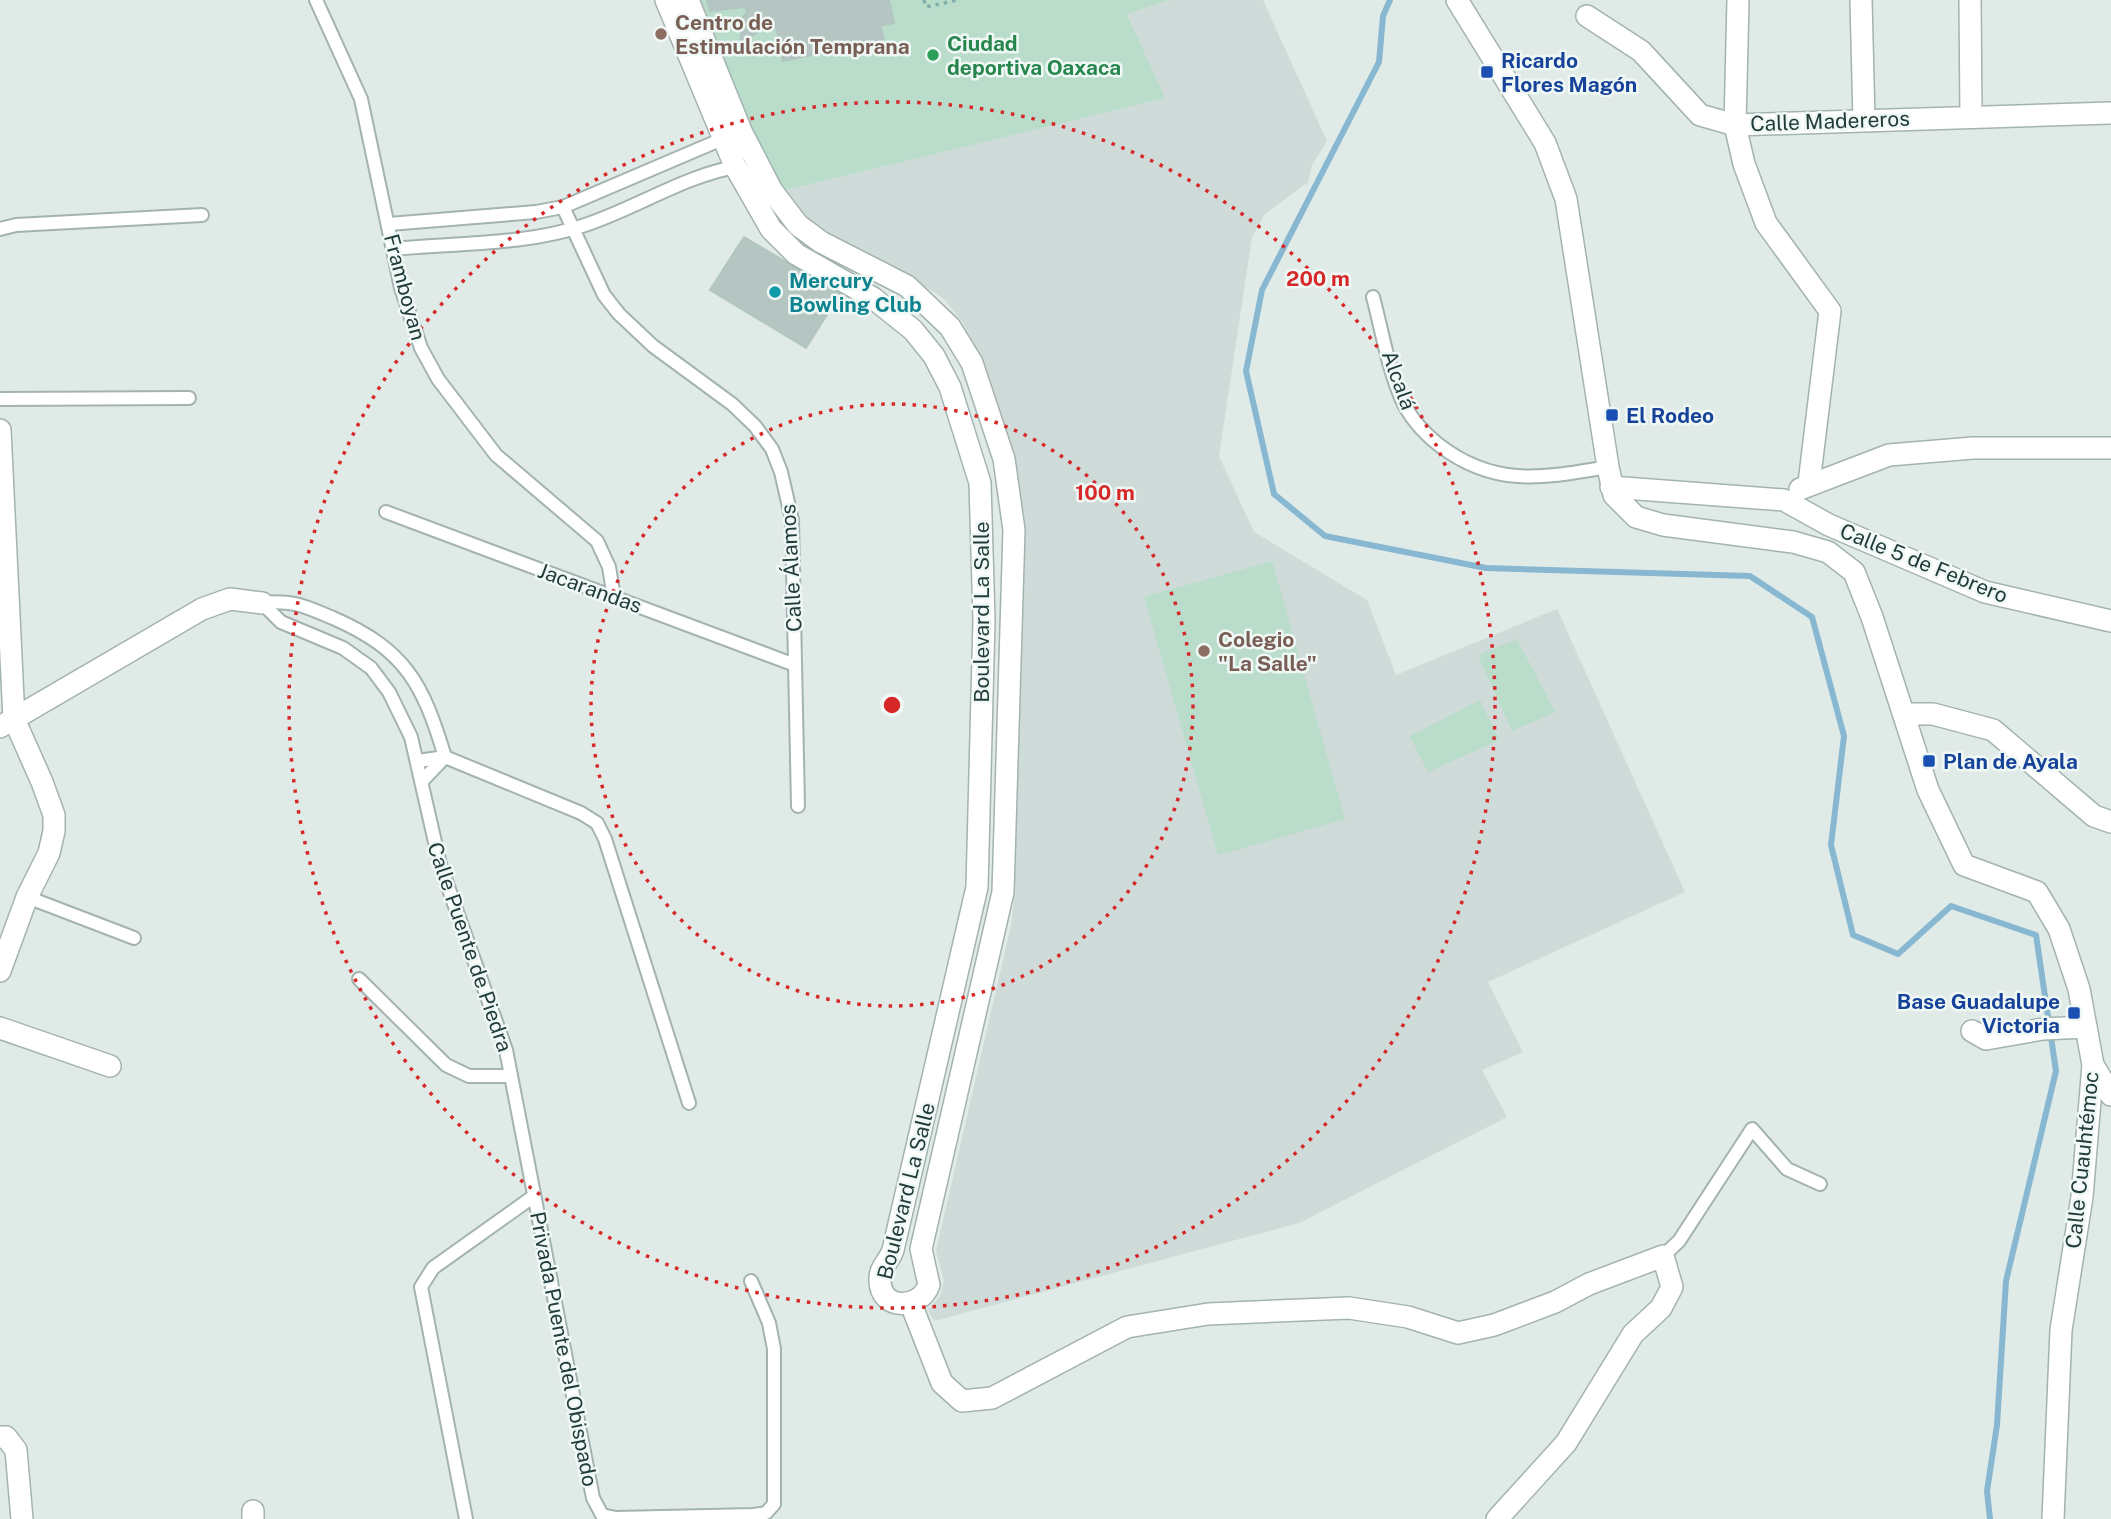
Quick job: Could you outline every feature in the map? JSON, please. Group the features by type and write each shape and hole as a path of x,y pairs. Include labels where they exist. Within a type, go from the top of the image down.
{"street":[{"name":"Boulevard La Salle","path":"666,0 746,164 771,229 796,254 873,298 913,330 934,356 950,387 980,483 984,620 976,887 894,1250 880,1275 886,1296 896,1303 911,1304 923,1296 929,1285 921,1249 1003,892 1014,530 1004,459 972,363 950,327 907,286 821,242 798,225 746,164"},
{"name":"Boulevard La Salle","path":"688,0 732,135"},
{"path":"1738,0 1735,125 1744,164 1766,223 1830,311 1809,483"},
{"path":"1861,0 1864,120"},
{"path":"1970,0 1971,117"},
{"path":"1466,3 1545,143 1566,199 1609,477 1784,500 1809,483 1889,455 1973,448 2111,448"},
{"name":"Calle Madereros","path":"1587,16 1641,51 1700,115 1735,125 2111,113"},
{"path":"0,430 7,723 54,815 49,853 27,897 0,971"},
{"name":"Calle Cuauhtémoc","path":"1609,477 1619,504 1627,512 1648,521 1793,542 1828,552 1854,572 1928,790 1964,864 2037,892 2059,929 2079,989 2078,1027 2093,1065 2082,1197 2061,1329 2053,1519"},
{"name":"Calle 5 de Febrero","path":"1784,500 1829,525 1985,592 2111,621"},
{"path":"7,723 202,609 230,599 261,603"},
{"path":"1904,714 1934,714 1993,730 2094,816 2111,822"},
{"path":"1972,1031 1986,1039 2043,1029 2078,1027"},
{"path":"0,1028 110,1066"},
{"path":"2093,1065 2111,1095"},
{"name":"Boulevard La Salle","path":"911,1304 942,1383 962,1401 977,1402 992,1398 1127,1327 1208,1314 1349,1308 1408,1317 1458,1333 1519,1316 1589,1284 1663,1256"},
{"path":"1497,1519 1566,1443 1633,1334 1661,1308 1672,1287 1663,1256"},
{"path":"0,1437 6,1437 16,1450 22,1519"}],"lane":[{"name":"Framboyan","path":"316,0 360,99 393,249 414,329 438,379 496,455 597,541 609,566 614,597"},
{"path":"389,224 536,212 563,207 732,135"},
{"path":"393,249 540,236 573,229 709,173 746,164"},
{"name":"Calle Álamos","path":"563,207 604,295 619,314 653,346 732,404 755,426 772,449 781,472 792,520 798,806"},
{"path":"0,229 16,225 202,215"},
{"name":"Alcalá","path":"1373,297 1403,402 1429,437 1445,450 1472,466 1506,476 1609,477"},
{"path":"0,399 189,397"},
{"name":"Jacarandas","path":"386,512 795,665"},
{"path":"261,603 290,601 352,626 390,652 422,691 445,757"},
{"name":"Calle Puente de Piedra","path":"261,603 281,622 343,648 371,668 400,712 423,780 437,853 501,1032 534,1196"},
{"path":"423,780 445,757"},
{"path":"418,761 445,757 582,813 597,823 605,839 689,1102"},
{"path":"27,897 134,938"},
{"path":"359,979 446,1065 458,1073 511,1076"},
{"path":"1663,1256 1679,1241 1752,1129 1787,1169 1820,1184"},
{"path":"466,1519 421,1287 433,1268 534,1196"},
{"name":"Privada Puente del Obispado","path":"534,1196 593,1498 602,1515 616,1518 754,1515 771,1509 776,1498 774,1349 769,1324 751,1281"}],"path":[{"path":"924,0 926,7 957,0"}],"shaded area":[{"name":"Colegio \"La Salle\"","path":"1169,0 1263,0 1327,141 1312,165 1308,182 1264,215 1252,237 1219,456 1254,532 1367,600 1396,675 1557,609 1685,892 1488,982 1523,1052 1482,1070 1507,1117 1299,1223 934,1321 928,1310 940,1296 944,1281 936,1251 1011,925 1015,891 1021,589 987,380 963,323 945,300 929,289 809,223 782,191 1164,98 1127,13"}],"green space":[{"name":"Ciudad deportiva Oaxaca","path":"699,0 1169,0 1127,14 1165,98 782,191 768,160 750,136"},
{"path":"1272,561 1345,819 1218,855 1144,597"},
{"path":"1517,639 1555,712 1512,731 1478,655"},
{"path":"1480,700 1499,740 1428,772 1410,736"}],"building":[{"path":"707,0 889,0 894,23 880,26 884,39 783,61 775,22 741,42 741,19 747,12 745,7 710,11"},
{"name":"Mercury Bowling Club","path":"744,237 840,294 806,348 710,290"}],"waterway":[{"path":"1390,0 1383,16 1379,62 1262,290 1246,371 1274,494 1325,536 1486,568 1750,576 1812,617 1844,736 1831,845 1853,935 1898,954 1951,906 2036,935 2056,1071 2006,1281 1997,1425 1987,1491 1990,1519"}],"place":[{"name":"Centro de Estimulación Temprana","path":"661,34"},
{"name":"Ciudad deportiva Oaxaca","path":"933,55"},
{"name":"Ricardo Flores Magón","path":"1487,72"},
{"name":"Mercury Bowling Club","path":"775,292"},
{"name":"El Rodeo","path":"1612,415"},
{"name":"Colegio \"La Salle\"","path":"1204,651"},
{"name":"Plan de Ayala","path":"1929,761"},
{"name":"Base Guadalupe Victoria","path":"2074,1013"}]}
